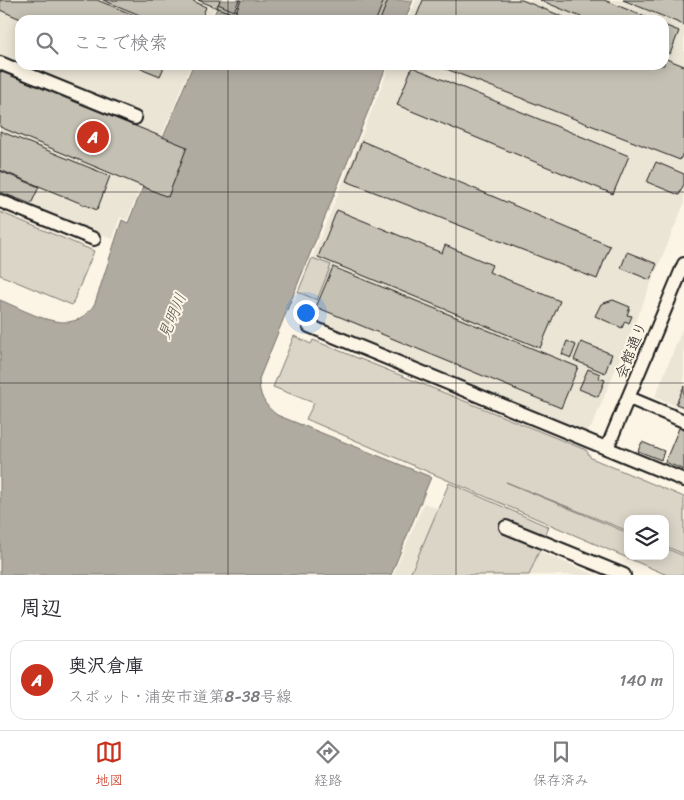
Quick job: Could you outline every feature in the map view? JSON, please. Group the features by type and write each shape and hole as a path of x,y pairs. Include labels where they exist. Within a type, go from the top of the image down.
{"street":[{"path":"0,63 15,69"},
{"path":"17,70 135,118"},
{"path":"0,201 94,240"},
{"name":"会館通り","path":"607,448 684,264"},
{"path":"309,326 684,480"},
{"path":"628,398 684,421"},
{"path":"506,527 624,575"}],"shaded area":[{"path":"0,0 218,0 211,15 15,15 15,70 189,70 127,220 120,217 113,239 0,192"},
{"path":"416,0 684,0 684,204 592,426 585,431 291,310 388,70 669,70 669,15 410,15"},
{"path":"0,212 94,251 72,305 0,275"},
{"path":"312,258 331,265 317,300 298,292"},
{"path":"684,325 684,409 655,397"},
{"path":"294,336 311,344 313,340 586,450 591,458 684,497 684,554 669,548 669,515 624,515 624,529 506,482 624,531 624,556 306,419 314,403 273,387"},
{"path":"449,483 549,527 529,575 410,575"},
{"path":"424,503 596,575 393,575"},
{"path":"669,550 684,556 684,575 667,575 632,560 669,560"}],"water":[{"path":"220,0 413,0 407,15 214,15"},
{"name":"見明川","path":"191,70 385,70 259,379 263,399 277,415 431,477 391,575 0,575 0,300 51,320 64,322 76,320 86,314 95,303 122,220 128,223"}],"building":[{"path":"0,0 97,0 134,15 15,15 15,17 0,10"},
{"path":"103,0 191,0 206,7 203,15 140,15"},
{"path":"198,0 220,0 217,8"},
{"path":"239,0 241,0 235,14 217,8 218,4 234,11"},
{"path":"384,0 388,0 382,15 378,15"},
{"path":"423,0 522,0 559,15 417,15"},
{"path":"540,0 604,0 641,15 576,15"},
{"path":"623,0 684,0 684,25 669,19 669,15 660,15"},
{"path":"669,27 679,31 669,54"},
{"path":"669,60 684,66 684,150 680,160 449,70 669,70"},
{"path":"145,70 163,70 160,76"},
{"path":"411,70 419,70 629,156 613,194 397,105"},
{"path":"0,71 187,147 168,197 0,127"},
{"path":"0,131 110,176 97,210 0,170"},
{"path":"362,141 610,246 597,279 346,181"},
{"path":"656,162 684,174 684,184 679,195 647,182"},
{"path":"0,171 39,187 31,204 0,192"},
{"path":"337,210 442,253 445,245 492,265 489,272 560,301 540,348 318,257"},
{"path":"627,252 657,264 650,280 621,268"},
{"path":"333,267 578,367 561,408 316,307"},
{"path":"613,300 630,307 627,315 632,316 629,323 625,321 622,328 595,316 601,304"},
{"path":"567,341 576,345 571,358 562,354"},
{"path":"581,342 612,354 605,373 574,360"},
{"path":"588,369 600,374 599,378 605,380 598,397 579,389"},
{"path":"684,386 684,407 676,404"},
{"path":"679,428 684,430 684,470 665,462"},
{"path":"642,442 664,451 661,460 638,451"}],"place":[{"name":"奥沢倉庫","path":"93,137"}]}
